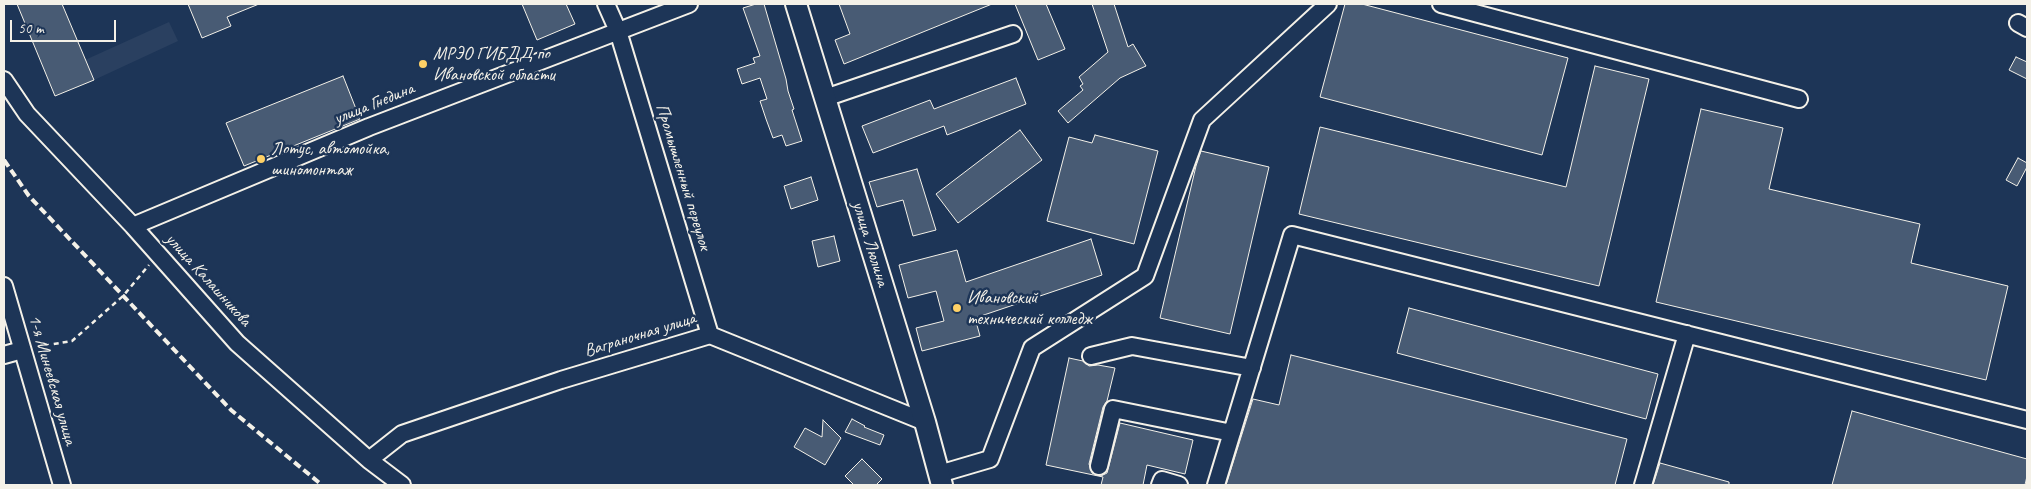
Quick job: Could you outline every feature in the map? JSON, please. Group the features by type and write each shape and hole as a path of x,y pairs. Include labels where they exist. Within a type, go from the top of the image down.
{"main road":[{"name":"улица Люлина","path":"796,4 925,422 940,480"}],"street":[{"name":"Промышленный переулок","path":"606,4 618,31 710,335"},
{"name":"улица Гнедина","path":"133,226 369,127 689,4"},
{"path":"940,480 990,459 1032,348 1145,276 1202,120 1328,4"},
{"path":"1441,4 1799,99"},
{"path":"825,98 1013,34"},
{"name":"улица Калашникова","path":"4,80 27,114 133,226 237,343 369,460 402,485"},
{"path":"1216,485 1292,235 2027,420"},
{"name":"1-я Минеевская улица","path":"4,286 62,485"},
{"path":"1643,485 1687,334"},
{"name":"Ваграночная улица","path":"369,460 402,434 561,380 710,335 925,422"},
{"path":"1091,356 1132,346 1252,368"},
{"path":"4,355 22,350"},
{"path":"1099,466 1113,409 1232,433"},
{"path":"1160,485 1162,480 1179,485"}],"path":[{"path":"22,350 72,341 123,296 158,255"}],"shaded area":[{"path":"169,22 178,41 94,80 85,60"}],"building":[{"path":"17,4 62,4 94,80 55,96"},
{"path":"188,4 259,4 227,17 231,26 202,38"},
{"path":"522,4 566,4 575,24 537,40"},
{"path":"764,4 802,141 786,146 782,135 773,138 760,101 767,99 760,78 742,84 737,69 755,63 753,58 760,56 743,8"},
{"path":"839,4 992,4 844,64 835,40 850,34"},
{"path":"1015,4 1046,4 1065,49 1038,60"},
{"path":"1092,4 1114,4 1128,47 1133,44 1146,66 1120,78 1068,123 1058,111 1083,90 1080,86 1083,84 1079,77 1108,52"},
{"path":"1345,4 1362,4 1568,58 1542,155 1320,97"},
{"path":"2016,57 2027,62 2027,79 2009,70"},
{"path":"1595,66 1649,79 1599,286 1299,214 1320,127 1566,187"},
{"path":"343,76 360,119 244,166 226,123"},
{"path":"1016,78 1026,104 947,135 944,126 873,153 862,126 930,100 934,109"},
{"path":"1701,109 1783,128 1769,189 1920,224 1911,263 2008,286 1986,380 1656,302"},
{"path":"1020,130 1042,160 958,223 936,194"},
{"path":"1095,135 1158,151 1134,244 1047,221 1069,137 1092,143"},
{"path":"1201,151 1269,167 1230,334 1160,318"},
{"path":"2018,158 2027,163 2027,167 2017,186 2006,180"},
{"path":"917,169 936,230 913,236 903,200 877,207 869,182"},
{"path":"811,177 818,200 791,209 784,186"},
{"path":"834,236 840,261 818,267 812,241"},
{"path":"1091,239 1102,275 975,318 980,336 922,351 916,328 944,321 936,291 908,298 899,265 957,250 966,282"},
{"path":"1409,308 1658,374 1646,419 1397,353"},
{"path":"1291,355 1627,439 1615,485 1226,485 1253,399 1279,405"},
{"path":"1069,358 1083,361 1089,366 1098,365 1115,368 1089,464 1092,473 1101,476 1107,473 1120,423 1193,440 1185,474 1147,465 1143,485 1101,485 1103,477 1046,465"},
{"path":"1852,411 2027,459 2025,485 1832,485"},
{"path":"852,419 864,427 884,435 880,445 845,432"},
{"path":"823,420 841,438 825,465 794,447 805,428 822,437"},
{"path":"862,459 882,479 876,485 854,485 845,476"},
{"path":"1660,463 1729,482 1729,485 1653,485"}],"railway":[{"path":"4,160 29,196 231,410 322,485"}],"place":[{"name":"МРЭО ГИБДД по Ивановской области","path":"423,64"},
{"name":"Лотус, автомойка, шиномонтаж","path":"261,159"},
{"name":"Ивановский технический колледж","path":"957,308"}]}
